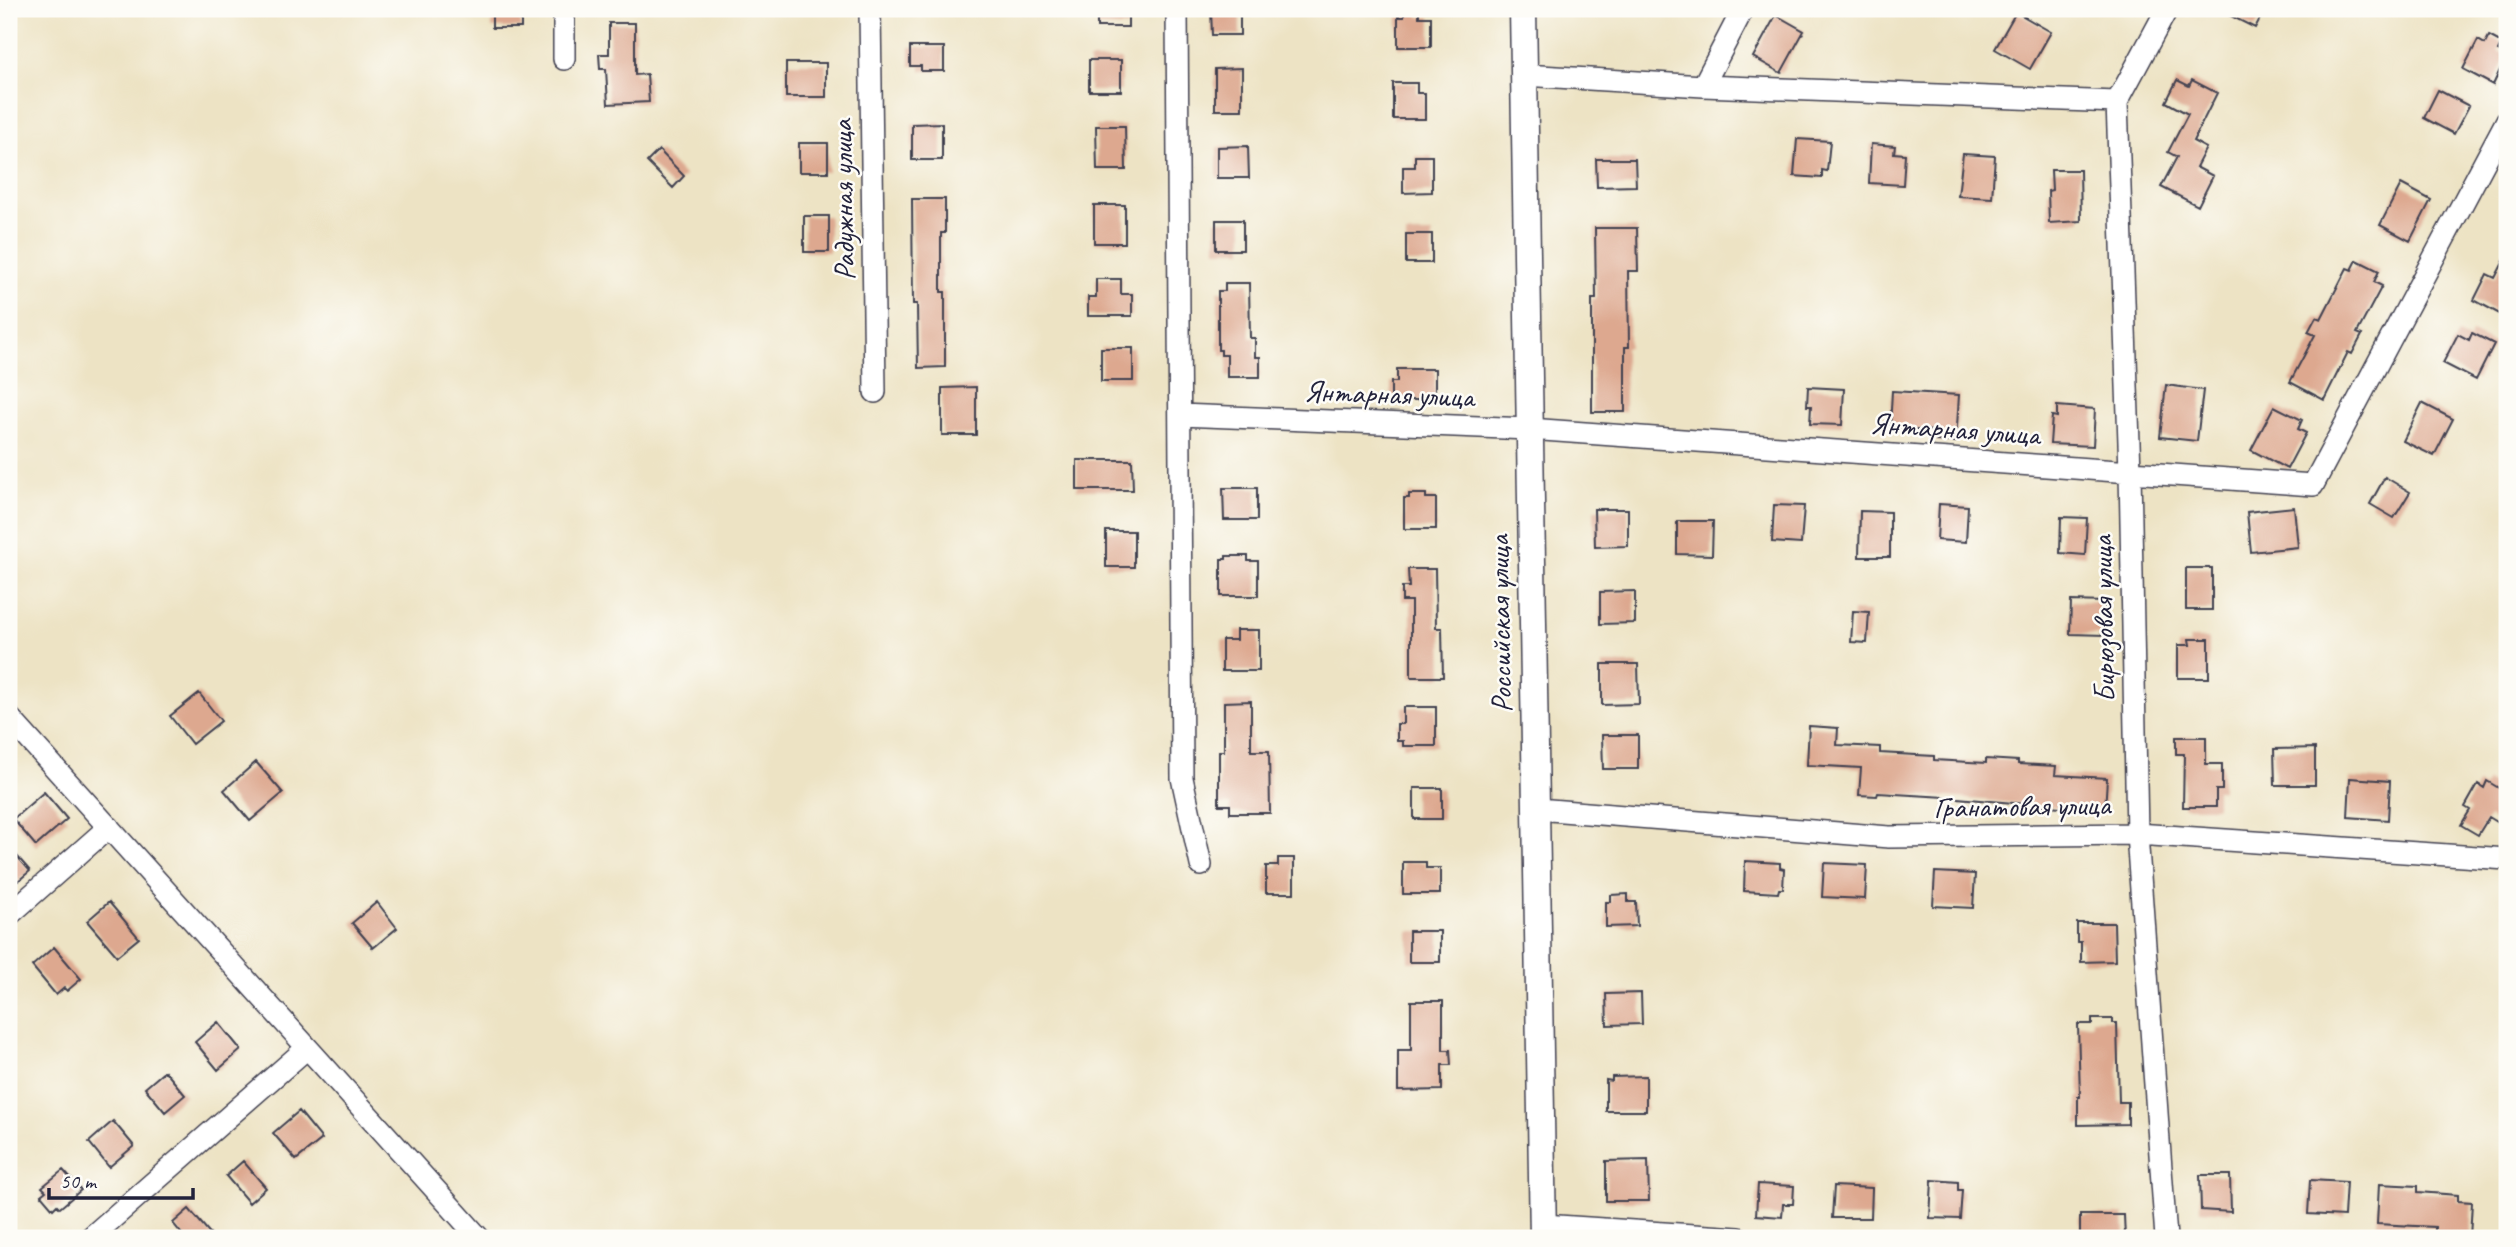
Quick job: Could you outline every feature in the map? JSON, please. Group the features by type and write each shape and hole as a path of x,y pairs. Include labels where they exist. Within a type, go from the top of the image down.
{"main road":[{"name":"Российская улица","path":"1523,9 1543,1232"}],"street":[{"path":"564,9 564,59"},
{"name":"Радужная улица","path":"870,9 875,391"},
{"path":"1177,9 1182,778 1201,864"},
{"path":"1703,86 1743,9"},
{"name":"Бирюзовая улица","path":"2166,9 2118,103 2130,471 2137,834 2166,1238"},
{"path":"1524,75 1703,86 2118,103"},
{"name":"Янтарная улица","path":"1180,415 1529,429 2312,485 2507,120"},
{"path":"9,718 479,1238"},
{"name":"Гранатовая улица","path":"1537,809 1889,837 2137,834 2507,859"},
{"path":"9,915 109,827"},
{"path":"90,1238 307,1048"},
{"path":"1543,1232 1739,1238"}],"building":[{"path":"492,9 521,9 521,28 492,28"},
{"path":"1097,9 1128,9 1128,27 1097,27"},
{"path":"1211,9 1240,9 1240,35 1212,35"},
{"path":"1404,9 1419,9 1419,17 1431,17 1431,47 1398,47 1398,17 1404,17"},
{"path":"2217,9 2265,9 2255,28"},
{"path":"2016,12 2051,32 2030,69 1995,49"},
{"path":"1776,15 1804,31 1781,73 1753,57"},
{"path":"609,23 635,23 635,75 647,74 649,102 608,104 606,69 600,69 599,54 609,54"},
{"path":"2489,36 2502,43 2498,51 2507,55 2493,85 2463,69 2478,40 2485,44"},
{"path":"910,47 944,47 944,71 921,71 921,66 910,66"},
{"path":"1089,60 1121,60 1121,91 1089,91"},
{"path":"786,63 826,63 826,97 786,97"},
{"path":"1242,68 1242,110 1215,110 1215,69"},
{"path":"2177,80 2189,86 2192,80 2217,93 2193,141 2206,148 2196,167 2213,176 2198,206 2161,187 2177,157 2168,152 2188,114 2166,102"},
{"path":"1393,83 1417,83 1417,93 1425,93 1425,119 1393,119"},
{"path":"2438,90 2469,106 2454,134 2424,118"},
{"path":"942,123 942,160 912,160 912,124"},
{"path":"1096,126 1125,126 1126,170 1097,170"},
{"path":"1797,139 1830,141 1827,171 1822,170 1822,178 1794,176"},
{"path":"799,143 828,143 828,172 799,172"},
{"path":"1871,144 1895,146 1894,153 1905,154 1903,185 1869,183"},
{"path":"1248,146 1249,178 1217,178 1217,147"},
{"path":"659,150 684,176 673,188 647,162"},
{"path":"1963,154 1995,156 1992,198 1958,196"},
{"path":"1415,156 1432,156 1432,192 1403,193 1403,167 1415,167"},
{"path":"1596,159 1635,159 1636,186 1597,187"},
{"path":"2051,170 2080,170 2081,221 2049,223 2048,191 2052,190"},
{"path":"2401,184 2431,200 2410,241 2380,225"},
{"path":"912,199 945,199 945,233 941,233 941,292 945,292 945,367 918,368 917,304 913,304"},
{"path":"1094,205 1125,205 1125,243 1094,243"},
{"path":"804,216 829,216 829,252 804,252"},
{"path":"1216,220 1243,220 1243,250 1216,250"},
{"path":"1595,228 1637,228 1638,271 1628,271 1629,347 1625,347 1625,412 1592,412 1592,299 1596,299"},
{"path":"1406,234 1432,234 1432,263 1406,263"},
{"path":"2507,255 2507,318 2474,300 2487,274 2495,278"},
{"path":"2357,260 2379,271 2374,282 2382,286 2357,333 2362,335 2352,354 2348,352 2324,400 2290,382 2315,335 2308,332 2316,317 2321,319 2347,268 2352,270"},
{"path":"1096,279 1121,279 1121,294 1132,294 1132,316 1088,316 1088,297 1096,297"},
{"path":"1225,283 1249,283 1250,338 1255,338 1255,357 1260,357 1260,377 1227,377 1227,355 1221,355 1221,350 1218,350 1218,291 1225,291"},
{"path":"2472,333 2494,344 2476,380 2443,363 2458,334 2469,340"},
{"path":"1101,348 1133,348 1133,381 1101,381"},
{"path":"1397,369 1435,369 1435,400 1391,400 1391,382 1397,382"},
{"path":"2166,385 2203,390 2197,441 2160,437"},
{"path":"976,387 976,435 942,435 942,388"},
{"path":"1808,387 1844,389 1842,425 1810,424"},
{"path":"1892,391 1959,395 1956,442 1936,441 1936,431 1890,429"},
{"path":"2422,403 2453,419 2434,456 2403,441"},
{"path":"2057,406 2095,409 2093,446 2050,444 2052,416 2057,417"},
{"path":"2274,406 2302,420 2298,429 2306,433 2287,469 2251,450"},
{"path":"1077,460 1132,460 1133,490 1077,490"},
{"path":"2385,477 2410,492 2394,518 2370,504"},
{"path":"1223,488 1257,488 1257,520 1224,520"},
{"path":"1409,494 1426,494 1426,498 1436,498 1436,529 1404,529 1404,498 1409,498"},
{"path":"1939,504 1968,506 1966,542 1937,540"},
{"path":"1774,505 1804,506 1801,544 1772,542"},
{"path":"2294,507 2298,547 2251,552 2247,512"},
{"path":"1594,509 1628,509 1628,546 1595,547"},
{"path":"1860,511 1890,512 1890,557 1859,557"},
{"path":"2061,517 2087,518 2085,555 2060,553"},
{"path":"1677,521 1713,521 1712,555 1677,554"},
{"path":"1106,531 1134,531 1134,567 1106,567"},
{"path":"1226,556 1248,556 1248,561 1258,561 1258,596 1221,596 1221,559 1226,559"},
{"path":"2186,568 2212,568 2212,610 2186,610"},
{"path":"1408,569 1435,569 1436,628 1442,628 1443,677 1411,677 1411,601 1402,601 1402,587 1409,587"},
{"path":"1635,591 1635,623 1600,624 1600,592"},
{"path":"2071,601 2105,602 2105,635 2070,634"},
{"path":"1853,611 1869,612 1867,643 1851,642"},
{"path":"1236,630 1259,630 1259,671 1222,671 1222,640 1236,640"},
{"path":"2189,639 2209,639 2209,678 2178,678 2178,645 2190,645"},
{"path":"1602,664 1638,664 1639,704 1602,705"},
{"path":"199,693 221,721 192,744 170,716"},
{"path":"1251,701 1251,751 1269,751 1270,813 1230,813 1230,805 1219,805 1219,751 1224,751 1224,702"},
{"path":"1403,707 1436,707 1436,746 1403,746 1403,741 1397,741 1397,724 1403,724"},
{"path":"1809,726 1838,728 1837,745 1880,747 1880,753 1934,756 1934,760 1986,763 1986,759 2018,761 2018,764 2056,766 2055,775 2107,778 2105,811 1946,797 1878,793 1877,796 1859,795 1861,768 1807,765"},
{"path":"1602,735 1638,735 1638,769 1603,769"},
{"path":"2176,737 2206,737 2206,764 2222,764 2222,790 2216,790 2216,807 2183,807 2184,754 2176,754"},
{"path":"2315,748 2315,785 2275,785 2274,749"},
{"path":"256,762 283,793 250,821 224,790"},
{"path":"2350,778 2390,781 2388,820 2348,817"},
{"path":"2487,781 2507,793 2507,828 2489,817 2478,835 2461,825 2470,810 2465,807 2478,784 2484,788"},
{"path":"1414,788 1442,788 1442,819 1414,819"},
{"path":"44,792 67,819 36,846 13,819"},
{"path":"9,847 30,871 18,881 9,870"},
{"path":"1278,858 1294,858 1294,893 1266,893 1266,866 1278,866"},
{"path":"1745,861 1780,863 1780,868 1784,869 1783,889 1779,889 1778,893 1744,891"},
{"path":"1403,862 1426,862 1426,868 1440,868 1440,894 1403,894"},
{"path":"1824,863 1867,865 1865,899 1822,897"},
{"path":"1935,872 1975,874 1973,908 1933,906"},
{"path":"1628,894 1628,902 1636,902 1637,926 1606,927 1606,902 1611,902 1611,895"},
{"path":"109,902 139,938 117,956 87,921"},
{"path":"377,902 397,928 373,948 352,923"},
{"path":"2077,923 2114,923 2115,961 2081,962"},
{"path":"1409,931 1440,931 1440,962 1409,962"},
{"path":"54,947 81,979 67,991 64,988 56,995 32,966"},
{"path":"1641,993 1642,1024 1607,1025 1606,994"},
{"path":"1411,1001 1443,1001 1443,1050 1450,1050 1451,1065 1442,1065 1442,1090 1398,1091 1398,1050 1411,1050"},
{"path":"2092,1019 2113,1019 2113,1023 2117,1023 2119,1102 2128,1102 2128,1124 2078,1125 2078,1024 2092,1024"},
{"path":"218,1022 241,1050 218,1070 195,1042"},
{"path":"165,1071 185,1095 165,1112 145,1088"},
{"path":"1646,1076 1646,1111 1606,1111 1606,1080 1612,1081 1612,1077"},
{"path":"299,1111 322,1139 296,1160 273,1133"},
{"path":"113,1121 134,1146 109,1167 89,1142"},
{"path":"1648,1160 1649,1201 1606,1201 1606,1161"},
{"path":"243,1161 266,1188 249,1203 226,1176"},
{"path":"63,1170 81,1190 60,1208 57,1205 53,1209 41,1195 46,1191 42,1187"},
{"path":"2200,1175 2230,1175 2231,1212 2201,1210"},
{"path":"1932,1180 1958,1182 1958,1190 1962,1190 1960,1219 1930,1218"},
{"path":"2310,1180 2346,1182 2344,1216 2308,1214"},
{"path":"1758,1184 1794,1186 1793,1204 1783,1204 1782,1217 1756,1215"},
{"path":"2379,1184 2418,1186 2418,1192 2458,1195 2458,1201 2472,1202 2470,1238 2435,1238 2435,1227 2377,1224"},
{"path":"1834,1186 1872,1188 1871,1218 1832,1218"},
{"path":"189,1209 214,1238 185,1238 173,1223"},
{"path":"2080,1215 2124,1215 2125,1238 2080,1238"}]}
